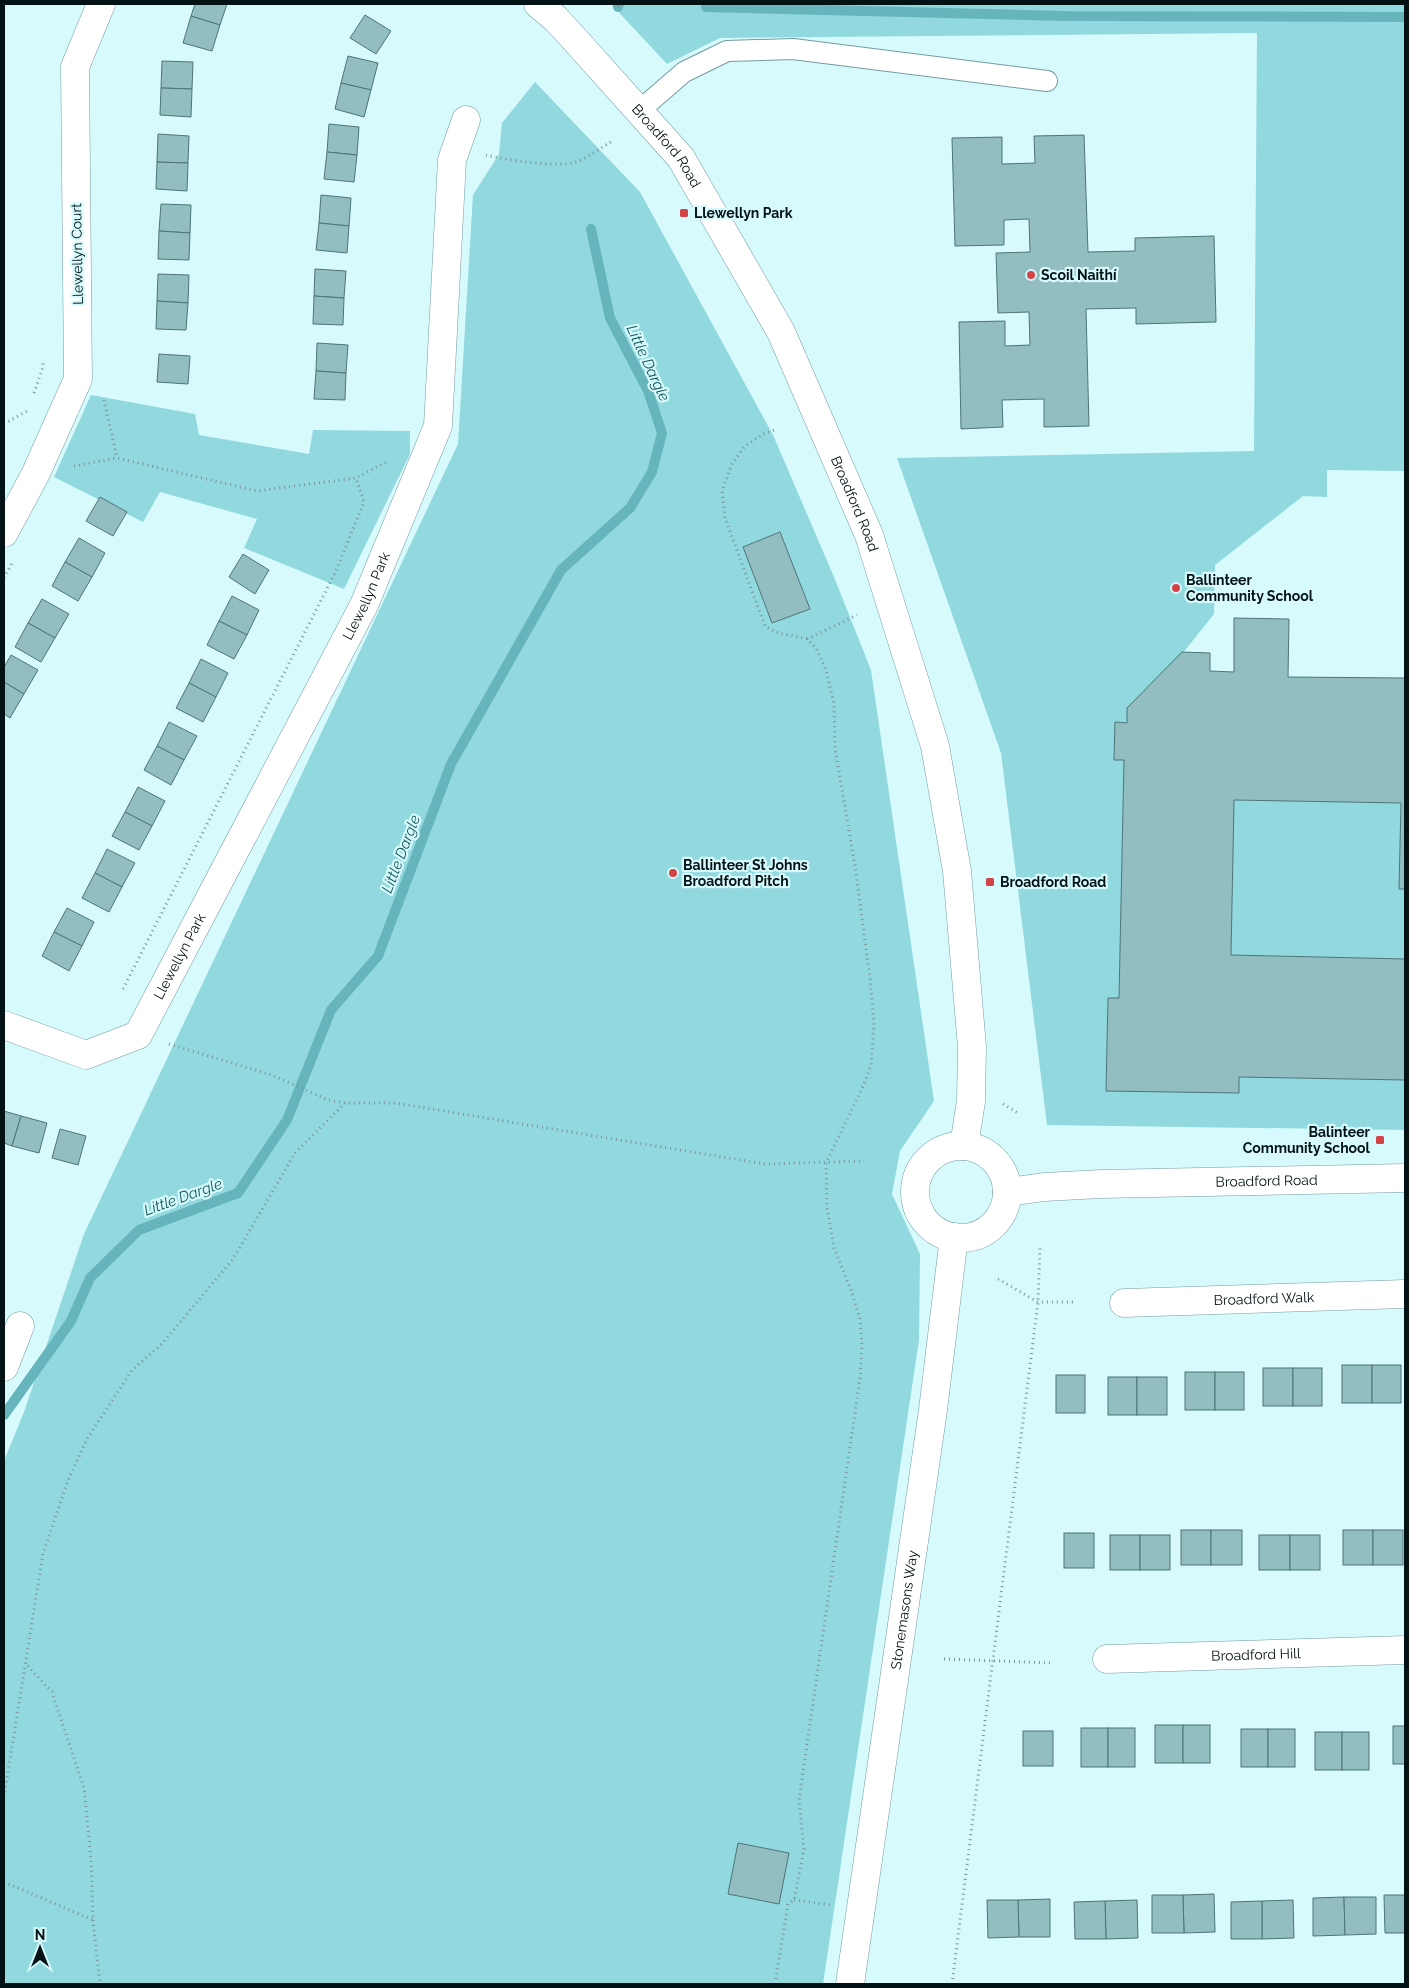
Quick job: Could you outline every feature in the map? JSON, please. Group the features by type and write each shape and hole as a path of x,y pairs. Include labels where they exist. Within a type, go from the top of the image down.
{"street":[{"name":"Llewellyn Court","path":"4,533 14,494 36,473 78,379 75,67 101,4"},
{"name":"Broadford Road","path":"550,9 681,158 781,332 868,535 935,746 957,871 972,1046 970,1101 964,1146"},
{"name":"Llewellyn Park","path":"4,1025 86,1055 138,1035 364,605 438,426 452,160 466,120"},
{"path":"964,1146 978,1149 995,1161 1006,1178 1007,1192 1004,1208 997,1222 985,1231 970,1237 954,1237 941,1233 929,1225 918,1208 915,1187 919,1173 937,1152 950,1147 964,1146"},
{"name":"Broadford Road","path":"1007,1192 1044,1187 1101,1184 1405,1178"},
{"name":"Stonemasons Way","path":"850,1984 934,1410 954,1237"},
{"name":"Broadford Walk","path":"1124,1303 1405,1294"},
{"path":"4,1367 20,1326"},
{"name":"Broadford Hill","path":"1107,1659 1405,1650"}],"lane":[{"path":"639,111 684,72 727,51 793,49 1047,81"}],"path":[{"path":"618,7 624,4"},
{"path":"456,149 520,162 551,164 576,162 611,142"},
{"path":"777,428 763,434 744,447 732,464 722,491 725,518 765,626 775,632 807,639 816,648 826,670 834,704 835,748 855,866 870,978 874,1025 871,1066 861,1091 826,1162 827,1208 834,1248 851,1290 860,1319 862,1344 860,1378 799,1800 804,1849 794,1900"},
{"path":"36,473 116,458 257,492 356,478 378,466"},
{"path":"119,997 335,573 364,502 356,478"},
{"path":"807,639 857,614"},
{"path":"168,1044 272,1075 328,1100 395,1103 765,1164 864,1161"},
{"path":"4,1797 43,1554 68,1480 87,1440 132,1370 161,1345 232,1259 295,1153 345,1102"},
{"path":"1000,1102 1018,1113"},
{"path":"952,1984 1038,1302 1040,1246"},
{"path":"998,1279 1038,1302 1074,1302"},
{"path":"944,1659 1054,1663"},
{"path":"26,1664 52,1692 84,1788 91,1859 93,1920 100,1984"},
{"path":"4,1882 93,1920"},
{"path":"775,1984 788,1904 794,1900 831,1905"}],"shaded area":[{"path":"611,4 1405,4 1405,471 1327,470 1327,497 1303,496 1215,565 1214,614 1127,723 1115,723 1124,760 1119,998 1108,998 1106,1090 1239,1093 1239,1077 1405,1080 1405,1130 1047,1125 1001,753 897,458 1254,451 1257,33 720,38 667,64"},
{"path":"535,82 640,192 773,435 834,577 871,670 934,1101 900,1151 892,1194 920,1254 919,1340 823,1984 4,1984 4,1461 24,1412 84,1234 458,444 473,195 499,154 502,123"},
{"path":"91,395 195,414 199,435 309,454 313,430 410,431 410,454 344,589 244,548 257,519 160,492 143,522 54,477"},
{"path":"1234,800 1401,803 1399,888 1405,889 1405,959 1231,955"}],"building":[{"path":"195,4 227,4 220,25 191,16"},
{"path":"365,15 391,31 376,54 350,38"},
{"path":"191,16 220,25 212,51 183,43"},
{"path":"348,56 378,63 371,90 341,83"},
{"path":"162,61 193,62 192,89 161,88"},
{"path":"341,83 371,90 364,117 335,109"},
{"path":"161,88 192,89 191,117 160,115"},
{"path":"329,124 359,127 357,155 327,152"},
{"path":"158,134 189,136 188,163 157,162"},
{"path":"1084,135 1088,252 1135,251 1135,238 1214,236 1216,322 1136,324 1136,308 1086,309 1089,426 1044,427 1044,399 1002,400 1003,427 961,429 959,322 1005,321 1005,346 1030,345 1029,312 998,313 996,253 1030,252 1029,219 1004,220 1004,245 955,246 952,138 1002,137 1002,164 1035,163 1034,136"},
{"path":"327,152 357,155 354,182 324,179"},
{"path":"157,162 188,163 187,191 156,189"},
{"path":"321,195 351,198 349,226 319,223"},
{"path":"161,204 191,205 190,233 159,231"},
{"path":"319,223 349,226 347,253 316,250"},
{"path":"159,231 190,233 189,260 158,259"},
{"path":"315,269 346,271 344,298 314,296"},
{"path":"158,274 189,275 188,303 157,301"},
{"path":"314,296 344,298 343,325 313,324"},
{"path":"157,301 188,303 186,330 156,329"},
{"path":"317,343 348,345 346,373 316,371"},
{"path":"159,354 190,356 188,384 157,382"},
{"path":"316,371 346,373 345,400 314,399"},
{"path":"100,497 127,512 113,536 86,521"},
{"path":"780,532 810,609 772,623 743,547"},
{"path":"79,538 105,553 92,577 65,562"},
{"path":"243,554 269,570 255,594 229,577"},
{"path":"65,562 92,577 78,601 52,586"},
{"path":"232,596 259,610 247,635 219,621"},
{"path":"42,599 69,614 55,638 28,623"},
{"path":"1234,618 1289,619 1288,677 1405,678 1405,889 1399,889 1401,803 1234,800 1231,955 1405,959 1405,1080 1239,1077 1239,1093 1106,1091 1108,998 1119,998 1124,760 1114,760 1115,722 1127,723 1127,708 1182,652 1210,653 1210,671 1234,672"},
{"path":"219,621 247,635 234,659 207,645"},
{"path":"28,623 55,638 41,662 15,647"},
{"path":"11,655 38,670 24,694 4,682 4,667"},
{"path":"201,659 228,673 216,697 189,683"},
{"path":"4,682 24,694 10,718 4,714"},
{"path":"189,683 216,697 203,722 176,708"},
{"path":"169,722 197,736 184,760 157,746"},
{"path":"157,746 184,760 171,785 144,770"},
{"path":"138,787 165,801 152,826 125,812"},
{"path":"125,812 152,826 139,850 112,836"},
{"path":"107,849 135,863 122,887 95,873"},
{"path":"95,873 122,887 109,912 82,898"},
{"path":"67,908 94,922 82,946 54,932"},
{"path":"54,932 82,946 69,971 42,956"},
{"path":"4,1111 21,1116 12,1146 4,1143"},
{"path":"21,1116 47,1123 39,1153 12,1146"},
{"path":"60,1129 86,1136 78,1165 52,1158"},
{"path":"1342,1365 1372,1365 1372,1403 1342,1403"},
{"path":"1372,1365 1401,1365 1401,1403 1372,1403"},
{"path":"1263,1368 1293,1368 1293,1406 1263,1406"},
{"path":"1293,1368 1322,1368 1322,1406 1293,1406"},
{"path":"1185,1372 1215,1372 1215,1410 1185,1410"},
{"path":"1215,1372 1244,1372 1244,1410 1215,1410"},
{"path":"1056,1375 1085,1375 1085,1413 1056,1413"},
{"path":"1108,1377 1137,1377 1137,1415 1108,1415"},
{"path":"1137,1377 1167,1377 1167,1415 1137,1415"},
{"path":"1181,1530 1211,1530 1211,1565 1181,1565"},
{"path":"1211,1530 1242,1530 1242,1565 1211,1565"},
{"path":"1343,1530 1373,1530 1373,1565 1343,1565"},
{"path":"1373,1530 1403,1530 1403,1565 1373,1565"},
{"path":"1064,1533 1094,1533 1094,1568 1064,1568"},
{"path":"1110,1535 1140,1535 1140,1570 1110,1570"},
{"path":"1140,1535 1170,1535 1170,1570 1140,1570"},
{"path":"1259,1535 1290,1535 1290,1570 1259,1570"},
{"path":"1290,1535 1320,1535 1320,1570 1290,1570"},
{"path":"1155,1725 1183,1725 1183,1763 1155,1763"},
{"path":"1183,1725 1210,1725 1210,1763 1183,1763"},
{"path":"1393,1726 1405,1726 1405,1764 1393,1764"},
{"path":"1081,1728 1108,1728 1108,1767 1081,1767"},
{"path":"1108,1728 1135,1728 1135,1767 1108,1767"},
{"path":"1241,1729 1268,1729 1268,1767 1241,1767"},
{"path":"1268,1729 1295,1729 1295,1767 1268,1767"},
{"path":"1023,1731 1053,1731 1053,1766 1023,1766"},
{"path":"1315,1732 1342,1732 1342,1770 1315,1770"},
{"path":"1342,1732 1369,1732 1369,1770 1342,1770"},
{"path":"738,1843 789,1853 779,1904 728,1894"},
{"path":"1214,1894 1215,1932 1184,1933 1183,1895"},
{"path":"1152,1895 1183,1895 1184,1933 1152,1933"},
{"path":"1384,1895 1405,1895 1405,1933 1385,1933"},
{"path":"1344,1897 1345,1935 1313,1936 1313,1898"},
{"path":"1344,1897 1376,1897 1376,1934 1345,1935"},
{"path":"1050,1899 1050,1937 1019,1937 1018,1900"},
{"path":"987,1900 1018,1900 1019,1937 988,1938"},
{"path":"1137,1900 1138,1938 1106,1939 1105,1901"},
{"path":"1293,1900 1294,1938 1262,1939 1262,1901"},
{"path":"1105,1901 1106,1939 1075,1939 1074,1902"},
{"path":"1262,1901 1262,1939 1231,1939 1231,1902"}],"waterway":[{"path":"706,7 1065,16 1405,17"},
{"name":"Little Dargle","path":"4,1415 71,1321 90,1278 139,1230 238,1193 287,1120 331,1010 378,956 451,764 561,570 630,508 652,472 662,433 648,391 610,318 591,229"}],"place":[{"name":"Llewellyn Park","path":"684,213"},
{"name":"Scoil Naithí","path":"1031,275"},
{"name":"Ballinteer Community School","path":"1176,588"},
{"name":"Ballinteer St Johns Broadford Pitch","path":"673,873"},
{"name":"Broadford Road","path":"990,882"},
{"name":"Balinteer Community School","path":"1380,1140"}]}
